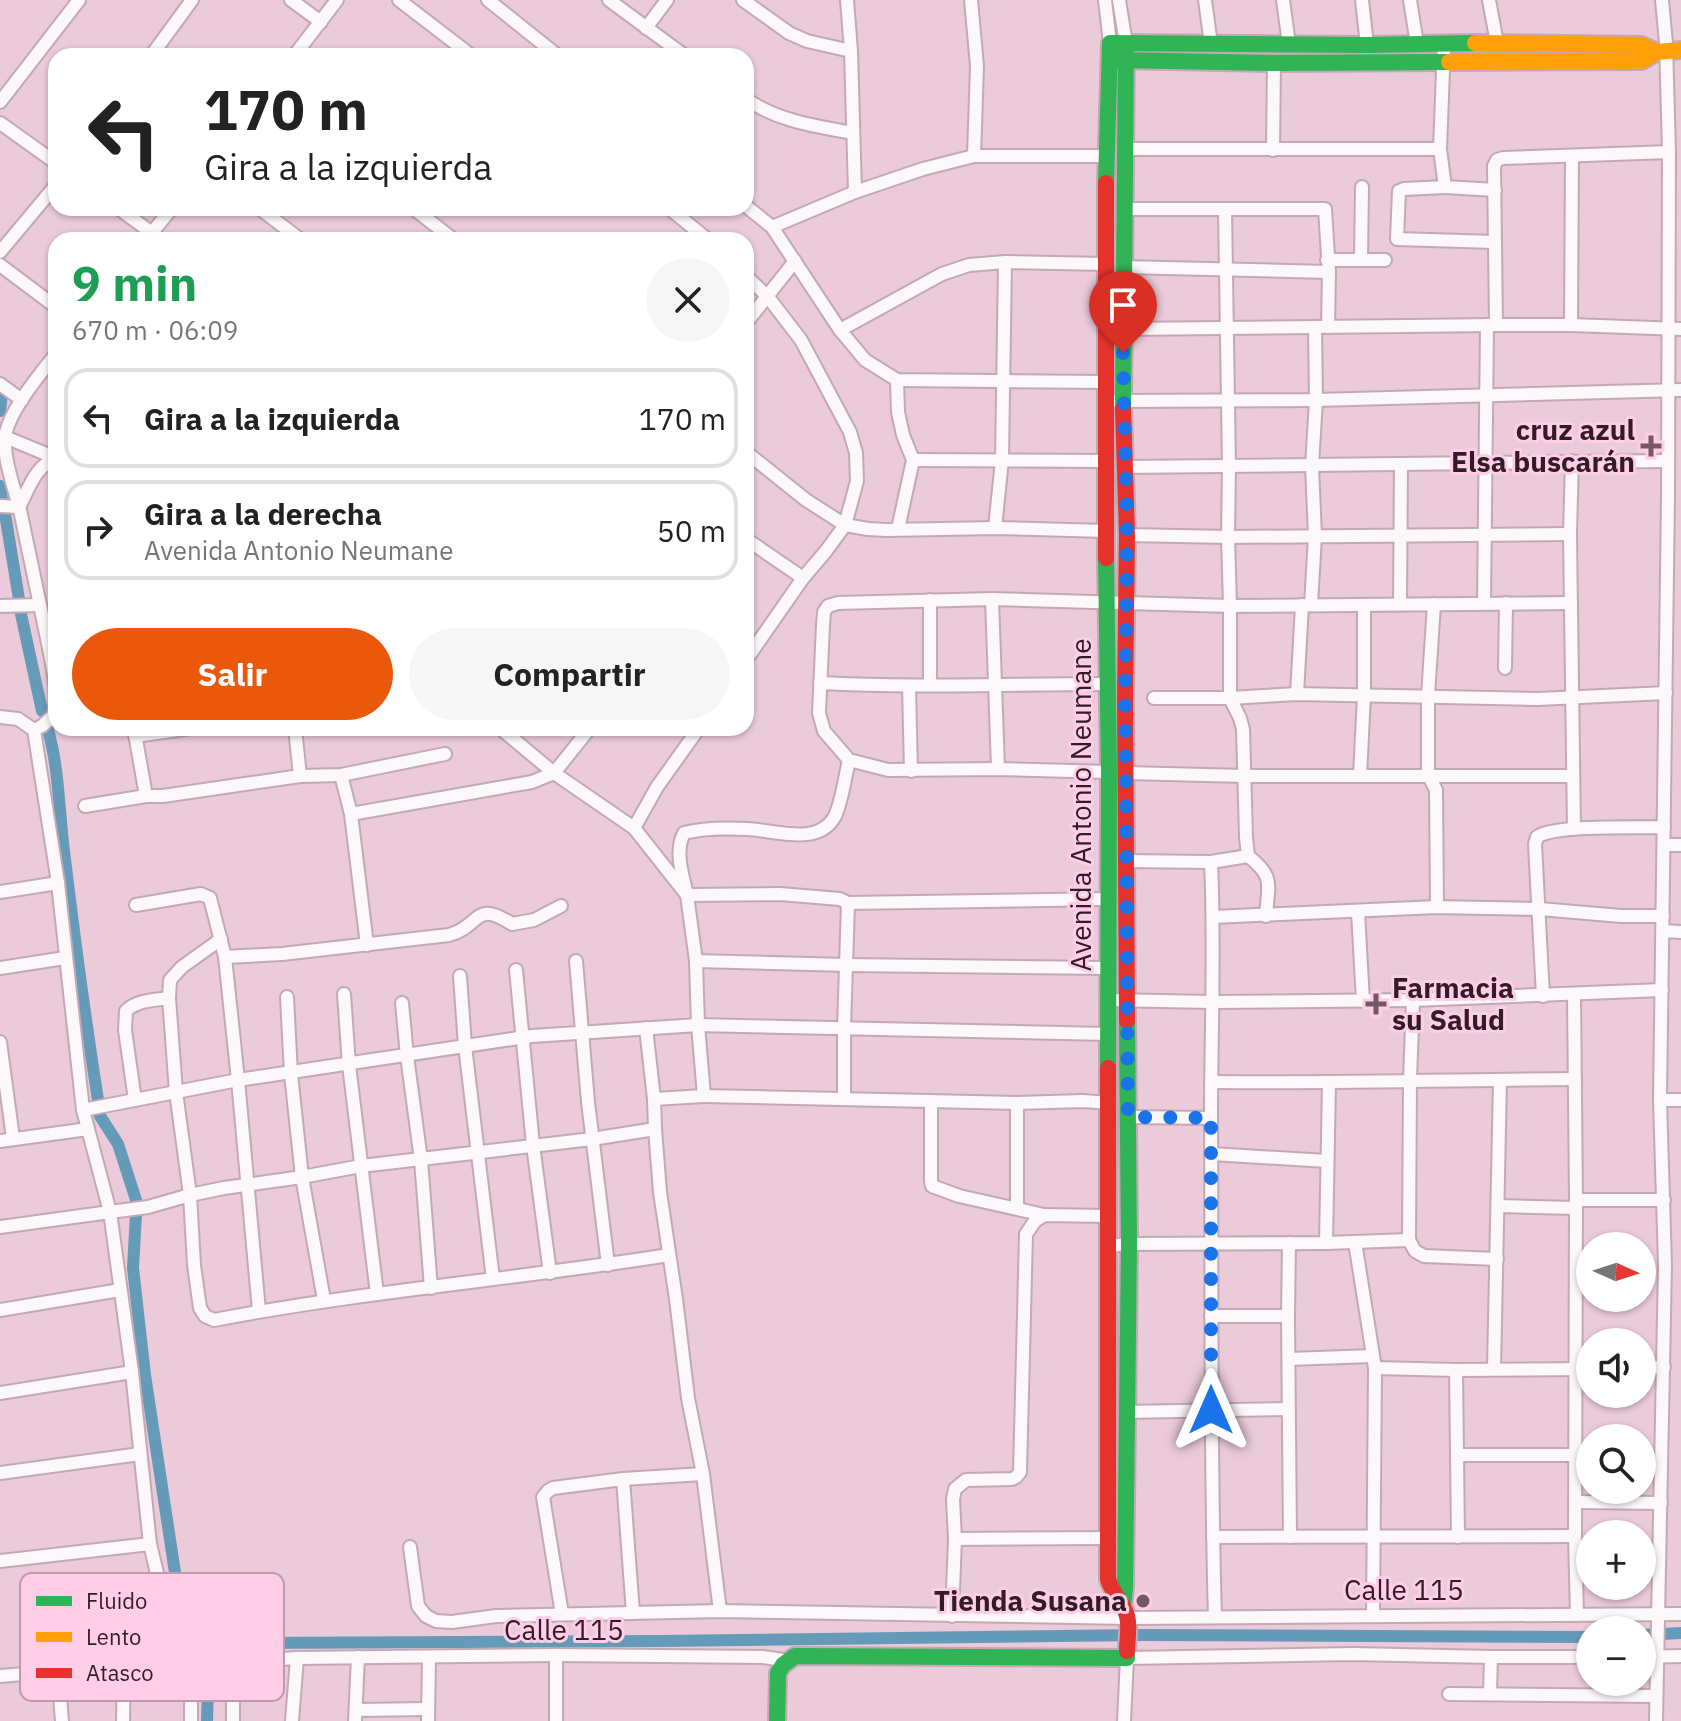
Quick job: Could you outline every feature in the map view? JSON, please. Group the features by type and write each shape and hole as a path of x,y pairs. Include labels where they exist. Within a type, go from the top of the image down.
{"street":[{"path":"0,102 79,0"},
{"path":"157,48 192,0"},
{"path":"300,48 337,0"},
{"path":"399,0 462,48"},
{"path":"488,0 548,48"},
{"path":"609,0 674,48"},
{"path":"646,28 667,0"},
{"path":"743,0 789,33 807,41 851,51"},
{"path":"847,0 855,192"},
{"path":"971,0 977,66 974,156"},
{"name":"Avenida Antonio Neumane","path":"1105,0 1118,52 1106,156 1105,461 1107,684 1126,861 1129,1244 1124,1721"},
{"name":"Avenida Antonio Neumane","path":"1119,0 1118,52 1124,149 1123,401 1127,535 1118,772 1108,899 1107,1538 1108,1579 1126,1615"},
{"path":"1205,0 1211,44"},
{"path":"1283,0 1289,44"},
{"path":"1362,0 1367,45"},
{"path":"1410,0 1417,44"},
{"path":"1489,0 1497,43"},
{"path":"1656,1721 1665,1265 1660,1100 1666,670 1674,588 1666,546 1674,499 1668,461 1674,434 1674,329 1668,51 1662,0"},
{"path":"294,1 321,22"},
{"path":"1118,52 1211,44 1497,43 1641,45 1668,51"},
{"path":"1444,44 1440,149 1445,187"},
{"path":"1118,52 1274,63 1642,61 1668,51"},
{"path":"1273,150 1274,63"},
{"path":"754,104 782,118 853,133"},
{"path":"0,123 48,157"},
{"path":"1124,149 1440,149"},
{"path":"1484,603 1487,394 1495,242 1494,166 1497,160 1503,158 1669,152"},
{"path":"772,227 855,192 974,156 1106,156"},
{"path":"1571,325 1572,156"},
{"path":"1361,260 1362,187"},
{"path":"1495,190 1445,187 1399,191 1397,239 1495,242"},
{"path":"0,252 48,195"},
{"path":"1124,209 1325,209 1328,266 1312,466 1315,536 1297,694"},
{"path":"1225,209 1230,698 1243,729 1248,856 1267,874 1266,916"},
{"path":"754,212 772,227 840,330 865,360 897,380 1106,382"},
{"path":"127,216 145,232"},
{"path":"152,232 165,216"},
{"path":"270,216 290,232"},
{"path":"423,216 444,232"},
{"path":"679,216 698,232"},
{"path":"684,220 687,216"},
{"path":"1123,267 1226,271 1385,260"},
{"path":"754,314 795,261"},
{"path":"995,528 1002,460 1005,262"},
{"path":"840,330 942,274 969,265 1005,262 1105,264"},
{"path":"0,265 48,301"},
{"path":"754,284 801,340 850,432 856,453 857,481 845,525 754,648"},
{"path":"1123,329 1571,325 1674,329"},
{"path":"48,364 10,419 5,437 4,464 19,507 48,639"},
{"path":"897,380 898,412 913,460 898,529"},
{"path":"0,384 22,400"},
{"path":"1105,401 1316,400 1674,390"},
{"path":"5,437 48,456"},
{"path":"754,458 806,500 845,525 868,529 1106,531"},
{"path":"913,460 1105,461"},
{"path":"1572,461 1574,829"},
{"path":"1125,467 1668,461"},
{"path":"19,507 36,474 48,462"},
{"path":"1400,604 1401,465"},
{"path":"0,506 19,507"},
{"path":"1127,535 1570,534"},
{"path":"754,544 803,578"},
{"path":"1666,546 1681,546"},
{"path":"1571,603 1230,606 992,599 838,603 828,606 824,612 819,713 824,731 849,760 888,770 998,769 1245,776 1572,776"},
{"path":"992,599 998,769"},
{"path":"930,600 930,685"},
{"path":"1505,668 1506,603"},
{"path":"1434,604 1428,696 1428,774 1436,790 1437,907"},
{"path":"0,606 40,605"},
{"path":"1360,776 1364,605"},
{"path":"1666,670 1681,670"},
{"path":"820,683 909,686 1107,684"},
{"path":"909,686 911,771"},
{"path":"1154,698 1297,694 1538,699 1666,693"},
{"path":"0,717 18,719 38,728"},
{"path":"38,728 48,720"},
{"path":"38,728 83,1110 110,1212 132,1372 150,1544 157,1573"},
{"path":"136,736 146,796"},
{"path":"296,736 300,776"},
{"path":"510,736 554,773 634,828 687,895"},
{"path":"351,814 532,782 554,773 584,736"},
{"path":"634,828 657,787 693,736"},
{"path":"85,806 300,776 341,775 445,754"},
{"path":"704,1096 696,961 680,841 684,833 693,831 746,829 806,835 814,833 835,815 849,760"},
{"path":"341,775 351,814 367,945"},
{"path":"1543,996 1537,837 1543,833 1574,829 1664,827"},
{"path":"1664,845 1681,845"},
{"path":"1126,861 1211,862 1248,856"},
{"path":"1211,862 1211,1410 1215,1617"},
{"path":"0,892 58,883"},
{"path":"136,905 201,894 210,898 225,957 259,1311"},
{"path":"687,895 780,894 840,899 848,903 1108,899"},
{"path":"844,1099 848,903"},
{"path":"225,957 282,954 449,935 465,929 485,912 512,924 534,920 561,906"},
{"path":"1213,917 1437,907 1663,916"},
{"path":"1358,912 1363,1001"},
{"path":"1663,931 1681,932"},
{"path":"221,939 182,967 170,980 169,998 176,1092 190,1195 194,1265 205,1316 214,1320 324,1300 550,1273 669,1255"},
{"path":"0,968 65,958"},
{"path":"576,961 592,1139 608,1265"},
{"path":"696,961 1108,968"},
{"path":"516,970 533,1145 550,1273"},
{"path":"460,976 465,1046 493,1279"},
{"path":"1109,1000 1363,1001 1662,990"},
{"path":"344,994 349,1065 377,1294"},
{"path":"1574,994 1576,1328"},
{"path":"287,997 291,1074 302,1177 324,1300"},
{"path":"135,1100 125,1030 126,1011 138,1003 169,998"},
{"path":"1413,1000 1409,1240 1415,1251 1424,1256 1497,1259"},
{"path":"402,1003 421,1160 431,1288"},
{"path":"83,1110 238,1080 523,1037 698,1025 1108,1034"},
{"path":"646,1028 660,1192 688,1398 703,1474 720,1611"},
{"path":"0,1042 6,1140 88,1129"},
{"path":"1211,1082 1575,1079"},
{"path":"1494,1369 1500,1080"},
{"path":"1326,1243 1329,1083"},
{"path":"654,1099 704,1096 1109,1103"},
{"path":"1660,1100 1681,1100"},
{"path":"931,1101 932,1186 959,1196 1044,1215 1108,1216"},
{"path":"1017,1103 1017,1208"},
{"path":"1128,1117 1211,1118"},
{"path":"0,1227 148,1207 190,1195 361,1166 655,1129"},
{"path":"1212,1154 1327,1161"},
{"path":"1498,1206 1664,1200"},
{"path":"952,1616 953,1499 958,1485 966,1480 1012,1479 1020,1472 1026,1234 1035,1221 1044,1215"},
{"path":"1108,1246 1409,1240"},
{"path":"1355,1242 1374,1362 1373,1616"},
{"path":"1289,1243 1290,1537"},
{"path":"1665,1265 1681,1266"},
{"path":"0,1310 120,1290"},
{"path":"1211,1316 1288,1316"},
{"path":"1289,1359 1374,1362 1456,1370 1576,1369"},
{"path":"1656,1367 1664,1367"},
{"path":"1456,1370 1458,1537"},
{"path":"0,1393 132,1372"},
{"path":"1126,1412 1289,1409"},
{"path":"0,1473 140,1454"},
{"path":"1457,1455 1576,1455"},
{"path":"562,1614 543,1497 548,1491 623,1479 703,1474"},
{"path":"623,1479 633,1613"},
{"path":"1576,1502 1577,1615"},
{"path":"1656,1503 1661,1503"},
{"path":"1213,1537 1575,1536"},
{"path":"955,1539 1107,1538"},
{"path":"0,1561 150,1544"},
{"name":"Calle 115","path":"410,1547 418,1606 426,1616 436,1621 452,1622 496,1616 720,1611 952,1616 1577,1615 1658,1620 1681,1614"},
{"path":"1657,1653 1681,1656"},
{"path":"1127,1654 1576,1657"},
{"name":"Calle 115","path":"284,1659 556,1655 763,1657 790,1661 795,1656 1127,1654"},
{"path":"556,1655 556,1721"},
{"path":"358,1657 355,1716 428,1715 429,1657"},
{"path":"1490,1693 1491,1657"},
{"path":"292,1721 297,1658"},
{"path":"777,1721 778,1673 790,1661"},
{"name":"Calle 115","path":"0,1673 20,1673"},
{"path":"1449,1694 1576,1695"},
{"path":"60,1701 62,1721"},
{"path":"123,1701 123,1721"},
{"path":"232,1701 233,1721"},
{"path":"191,1704 191,1721"}],"waterway":[{"path":"0,393 0,411"},
{"path":"0,486 2,500"},
{"path":"5,514 19,599"},
{"path":"21,614 42,711"},
{"path":"50,736 98,1100"},
{"path":"99,1110 118,1144 137,1203"},
{"path":"136,1214 133,1268 145,1375 175,1573"},
{"path":"1656,1634 1681,1633"},
{"path":"284,1643 1144,1635 1576,1637"},
{"path":"207,1721 208,1701"}],"traffic: fast":[{"path":"1106,183 1110,43 1475,43"},
{"path":"1123,409 1126,44"},
{"path":"1117,60 1449,62"},
{"path":"1106,558 1108,1068"},
{"path":"1123,1607 1129,1244 1127,1021"},
{"path":"777,1721 778,1673 795,1656 1127,1658 1127,1651"}],"traffic: slow":[{"path":"1475,43 1641,45 1657,52"},
{"path":"1449,62 1642,61 1657,52 1681,50"}],"traffic: jam":[{"path":"1106,183 1106,558"},
{"path":"1123,409 1127,535 1127,1021"},
{"path":"1108,1068 1108,1579 1127,1616 1127,1651"}],"place":[{"name":"cruz azul Elsa buscarán","path":"1651,446"},
{"name":"Farmacia su Salud","path":"1376,1004"},
{"name":"Tienda Susana","path":"1143,1601"}],"route":[{"path":"1123,353 1127,535 1128,1117 1211,1118 1211,1410"}]}
